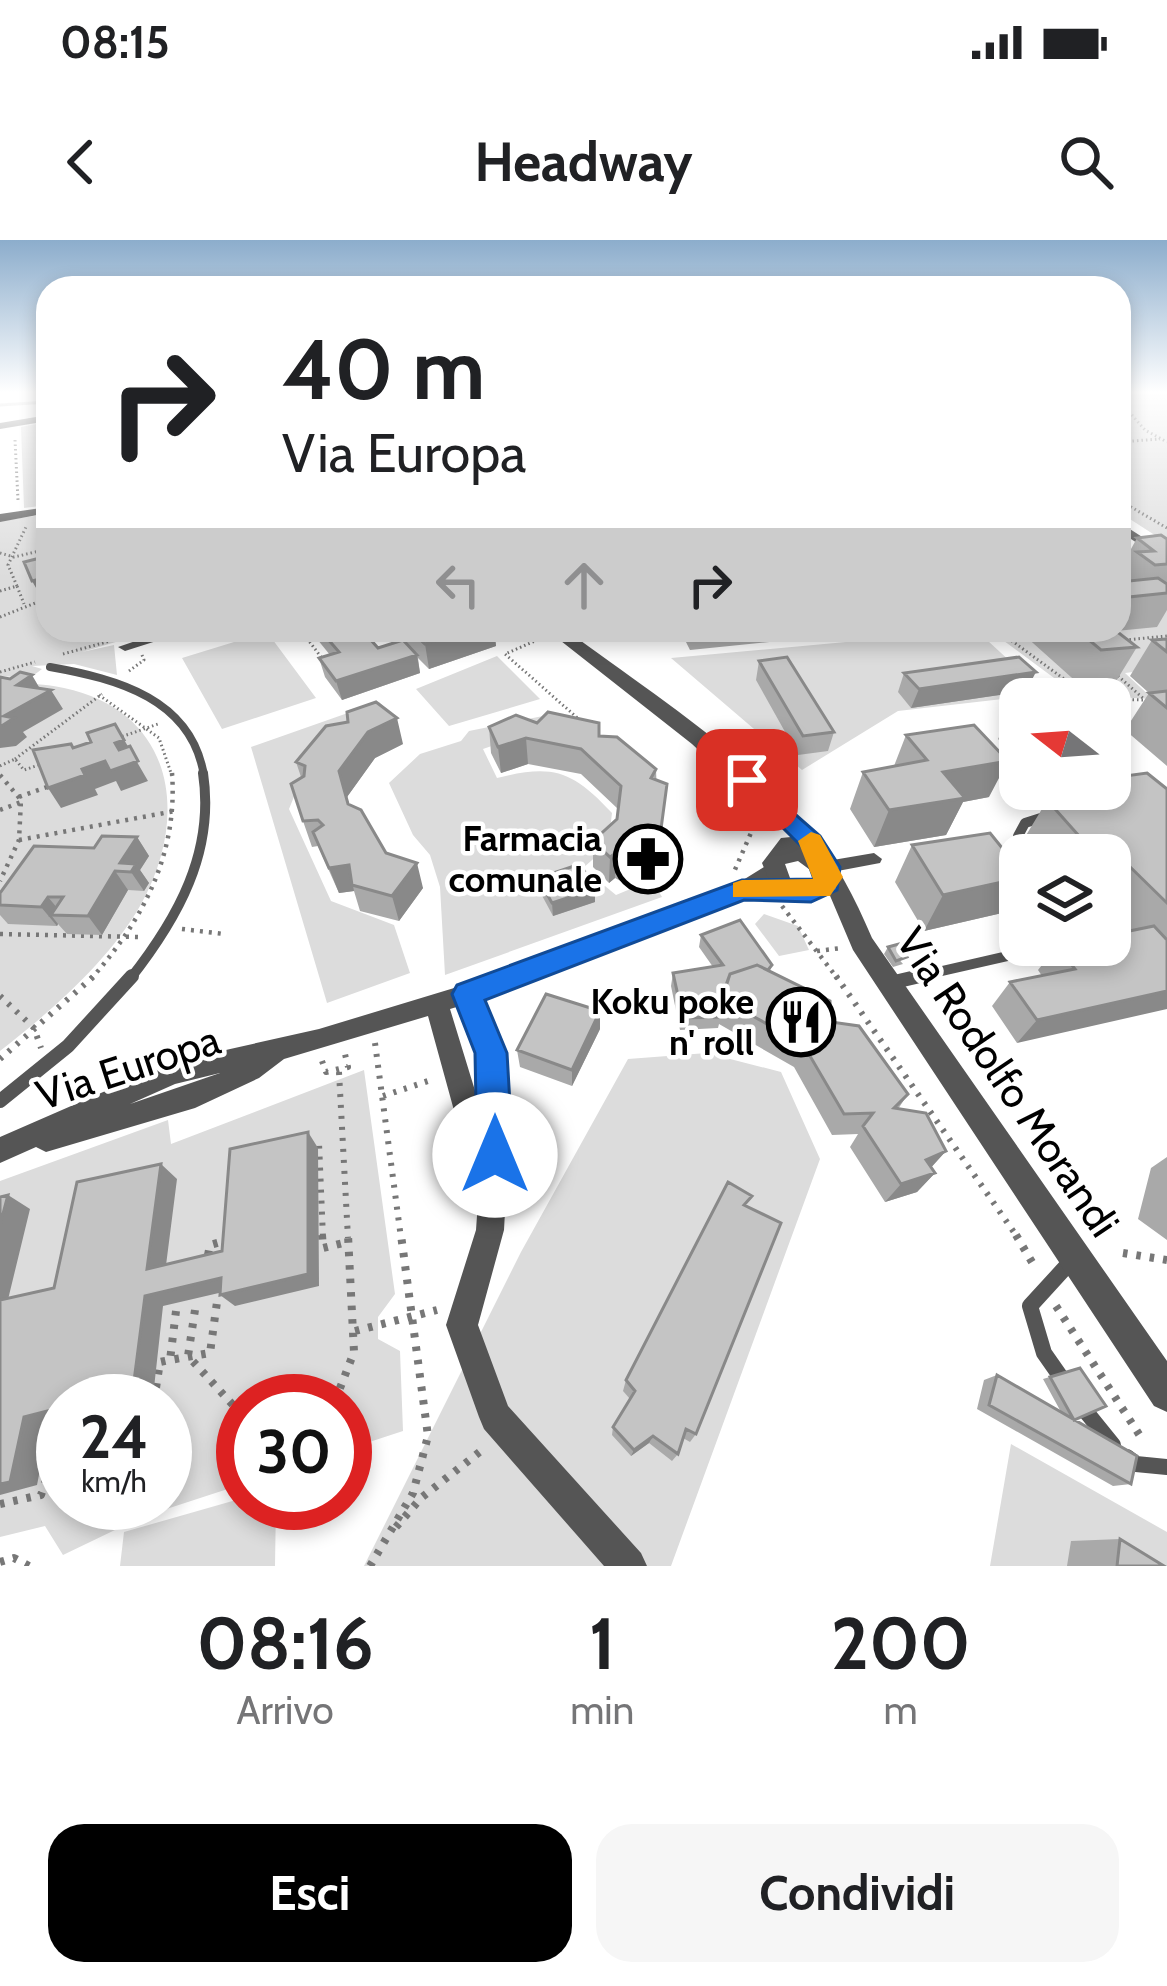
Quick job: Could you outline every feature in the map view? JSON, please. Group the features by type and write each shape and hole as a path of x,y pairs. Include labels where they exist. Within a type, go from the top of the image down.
{"street":[{"path":"0,518 36,512"},
{"path":"1131,534 1167,559"},
{"path":"118,644 127,642"},
{"path":"560,642 764,792 812,842 815,876"},
{"path":"777,862 791,841 791,824"},
{"path":"777,862 815,876 874,859"},
{"path":"777,862 815,876"},
{"name":"Via Europa","path":"0,1151 214,1088 254,1070 277,1050 467,994 737,884 777,862"},
{"name":"Via Europa","path":"737,884 815,876"},
{"name":"Via Rodolfo Morandi","path":"815,876 1167,1394"},
{"path":"467,994 491,1053 495,1155 490,1230 462,1325 496,1417 628,1566"},
{"path":"437,1004 471,1125 495,1155"}],"lane":[{"path":"0,1101 45,1065 179,912 206,840 209,787 190,730 115,681 50,667"},
{"path":"1019,834 1025,823 1059,815"},
{"path":"890,983 999,958"},
{"path":"1075,1257 1030,1306 1044,1353 1102,1435 1136,1464 1164,1467"}],"path":[{"path":"18,454 18,508"},
{"path":"1131,507 1166,526"},
{"path":"1141,527 1166,526"},
{"path":"23,538 10,574 24,604"},
{"path":"0,554 14,557 36,552"},
{"path":"10,574 26,571"},
{"path":"0,591 17,586"},
{"path":"0,617 36,601"},
{"path":"1131,639 1167,636"},
{"path":"309,642 331,670"},
{"path":"531,642 505,654 581,722"},
{"path":"1014,642 1063,678"},
{"path":"0,675 118,644"},
{"path":"1120,678 1110,669 1129,667"},
{"path":"0,675 24,680"},
{"path":"0,766 101,696 115,681"},
{"path":"1131,688 1145,700 1131,700"},
{"path":"0,1058 77,990 123,936 164,871 175,811 169,754 147,728 101,696 85,692"},
{"path":"106,742 175,719"},
{"path":"15,759 24,770 44,763"},
{"path":"0,775 20,800 20,840 0,881"},
{"path":"714,781 754,826 737,884"},
{"path":"0,810 47,787"},
{"path":"20,840 175,811"},
{"path":"766,902 781,904 798,921 909,1085 997,1201 1046,1287 1164,1467"},
{"path":"167,927 224,934"},
{"path":"0,934 158,938"},
{"path":"0,996 34,1028 45,1065"},
{"path":"370,1566 413,1492 428,1436 372,1024"},
{"path":"338,1072 354,1352 345,1374"},
{"path":"382,1096 428,1081"},
{"path":"299,1147 319,1143 323,1248 349,1242"},
{"path":"207,1260 210,1245 232,1238"},
{"path":"1124,1253 1167,1260"},
{"path":"158,1374 160,1362 210,1353 217,1302"},
{"path":"353,1331 469,1302"},
{"path":"188,1356 195,1310"},
{"path":"170,1360 176,1311"},
{"path":"188,1356 216,1387"},
{"path":"386,1539 421,1498 507,1432"},
{"path":"0,1504 36,1496"},
{"path":"0,1562 14,1558 28,1566"}],"shaded area":[{"path":"22,454 36,454 36,506 24,508"},
{"path":"1131,454 1167,454 1167,543 1131,520"},
{"path":"36,516 36,642 116,642 82,652 114,645 117,675 74,664 32,666 42,669 30,678 0,676 0,521"},
{"path":"1131,583 1167,610 1167,668 1125,673 1130,678 1054,678 1005,642 1131,642"},
{"path":"234,642 274,642 316,698 222,729 182,658"},
{"path":"845,642 989,642 1028,678 999,678 999,699 898,711 802,770 671,658"},
{"path":"497,656 540,699 449,726 416,689"},
{"path":"1131,679 1153,699 1131,698"},
{"path":"0,682 64,688 101,701 130,720 150,744 163,773 167,805 156,872 127,927 77,985 0,1051"},
{"path":"379,702 396,718 300,782 289,809 331,901 394,925 410,973 327,1003 251,747"},
{"path":"558,713 590,738 518,737 483,749 497,778 547,772 585,787 612,813 608,846 583,868 616,895 652,880 662,897 445,975 440,887 430,855 413,835 389,783 420,754 461,741 469,731"},
{"path":"764,914 798,926 809,950 779,956 755,924"},
{"path":"707,1053 781,1072 820,1159 671,1566 364,1566 521,1252 628,1059"},
{"path":"364,1070 395,1294 378,1317 378,1339 400,1351 403,1431 372,1441 372,1374 216,1374 216,1493 192,1501 192,1374 36,1374 36,1528 0,1537 0,1181 168,1120 171,1144"},
{"path":"1011,1444 1167,1532 1167,1566 990,1566"},
{"path":"216,1506 216,1530 276,1530 275,1566 120,1566 124,1532 192,1530 192,1513"},
{"path":"47,1530 115,1530 63,1555"}],"building":[{"path":"1161,535 1167,539 1167,564 1155,565 1137,552 1154,551 1137,538"},
{"path":"36,559 36,580 32,581 24,562"},
{"path":"1158,578 1167,584 1167,593 1131,597 1131,581"},
{"path":"1167,639 1167,652 1152,640"},
{"path":"330,642 373,642 378,648 405,642 417,655 336,681 319,658 339,652"},
{"path":"1091,642 1131,642 1137,647 1101,650"},
{"path":"787,657 834,732 803,736 759,661"},
{"path":"1019,657 1036,672 919,689 904,673"},
{"path":"20,672 32,675 17,685 51,690 4,716 14,718 0,727 0,677 10,679"},
{"path":"1167,691 1167,708 1149,693"},
{"path":"376,702 397,718 368,732 339,771 348,804 361,810 386,853 417,863 392,896 352,885 349,865 329,868 313,832 323,825 318,820 303,821 291,784 304,776 305,766 296,762 326,726 348,722 347,712"},
{"path":"548,712 599,723 599,736 617,737 656,769 651,778 667,784 661,829 653,832 657,844 632,861 616,853 610,857 593,841 617,819 621,786 581,749 526,738 498,747 489,727 516,715 537,723"},
{"path":"115,724 124,740 115,743 119,750 130,746 138,761 110,771 105,761 82,769 85,775 48,788 33,750 71,744 73,748 91,742 87,733"},
{"path":"974,725 999,751 999,763 943,772 965,798 889,810 863,772 927,760 906,735"},
{"path":"1147,773 1167,789 1167,903 1131,868 1131,834 1077,834 1056,810 1131,810 1131,775"},
{"path":"990,833 999,844 999,883 943,895 912,845"},
{"path":"102,836 137,837 120,863 136,864 131,872 115,871 88,916 51,915 63,897 48,897 41,907 0,905 0,893 34,846 94,848"},
{"path":"580,864 595,889 552,903 538,878"},
{"path":"740,920 772,965 768,970 757,965 730,974 723,985 718,1017 683,1018 673,973 723,965 701,935"},
{"path":"1154,926 1167,940 1167,991 1037,1020 1010,982 1075,969 1073,966 1131,966 1131,931"},
{"path":"899,944 907,957 896,961 888,947"},
{"path":"757,965 830,1001 831,1022 859,1026 908,1094 894,1108 926,1113 946,1151 926,1160 935,1173 901,1184 863,1126 873,1113 844,1114 803,1044 722,999 730,974"},
{"path":"546,994 600,1011 572,1070 517,1050"},
{"path":"308,1132 308,1274 220,1295 221,1278 145,1296 135,1374 36,1374 36,1414 24,1417 10,1482 0,1484 0,1300 54,1288 77,1182 161,1164 147,1269 222,1251 230,1149"},
{"path":"728,1182 752,1196 744,1205 781,1223 696,1434 686,1429 678,1454 653,1436 634,1450 613,1427 635,1391 626,1380"},
{"path":"8,1195 0,1225 0,1197"},
{"path":"1080,1368 1106,1406 1074,1420 1050,1377"},
{"path":"997,1375 1137,1456 1131,1484 989,1405"},
{"path":"1120,1539 1164,1566 1117,1566"}],"slow traffic":[{"path":"742,890 821,889 830,877 811,841"}],"place":[{"name":"Farmacia comunale","path":"648,859"},
{"name":"Koku poke n' roll","path":"801,1022"}],"route":[{"path":"495,1155 491,1053 467,994 742,890 811,892 827,884 827,867 816,857 812,842 747,780"}]}
